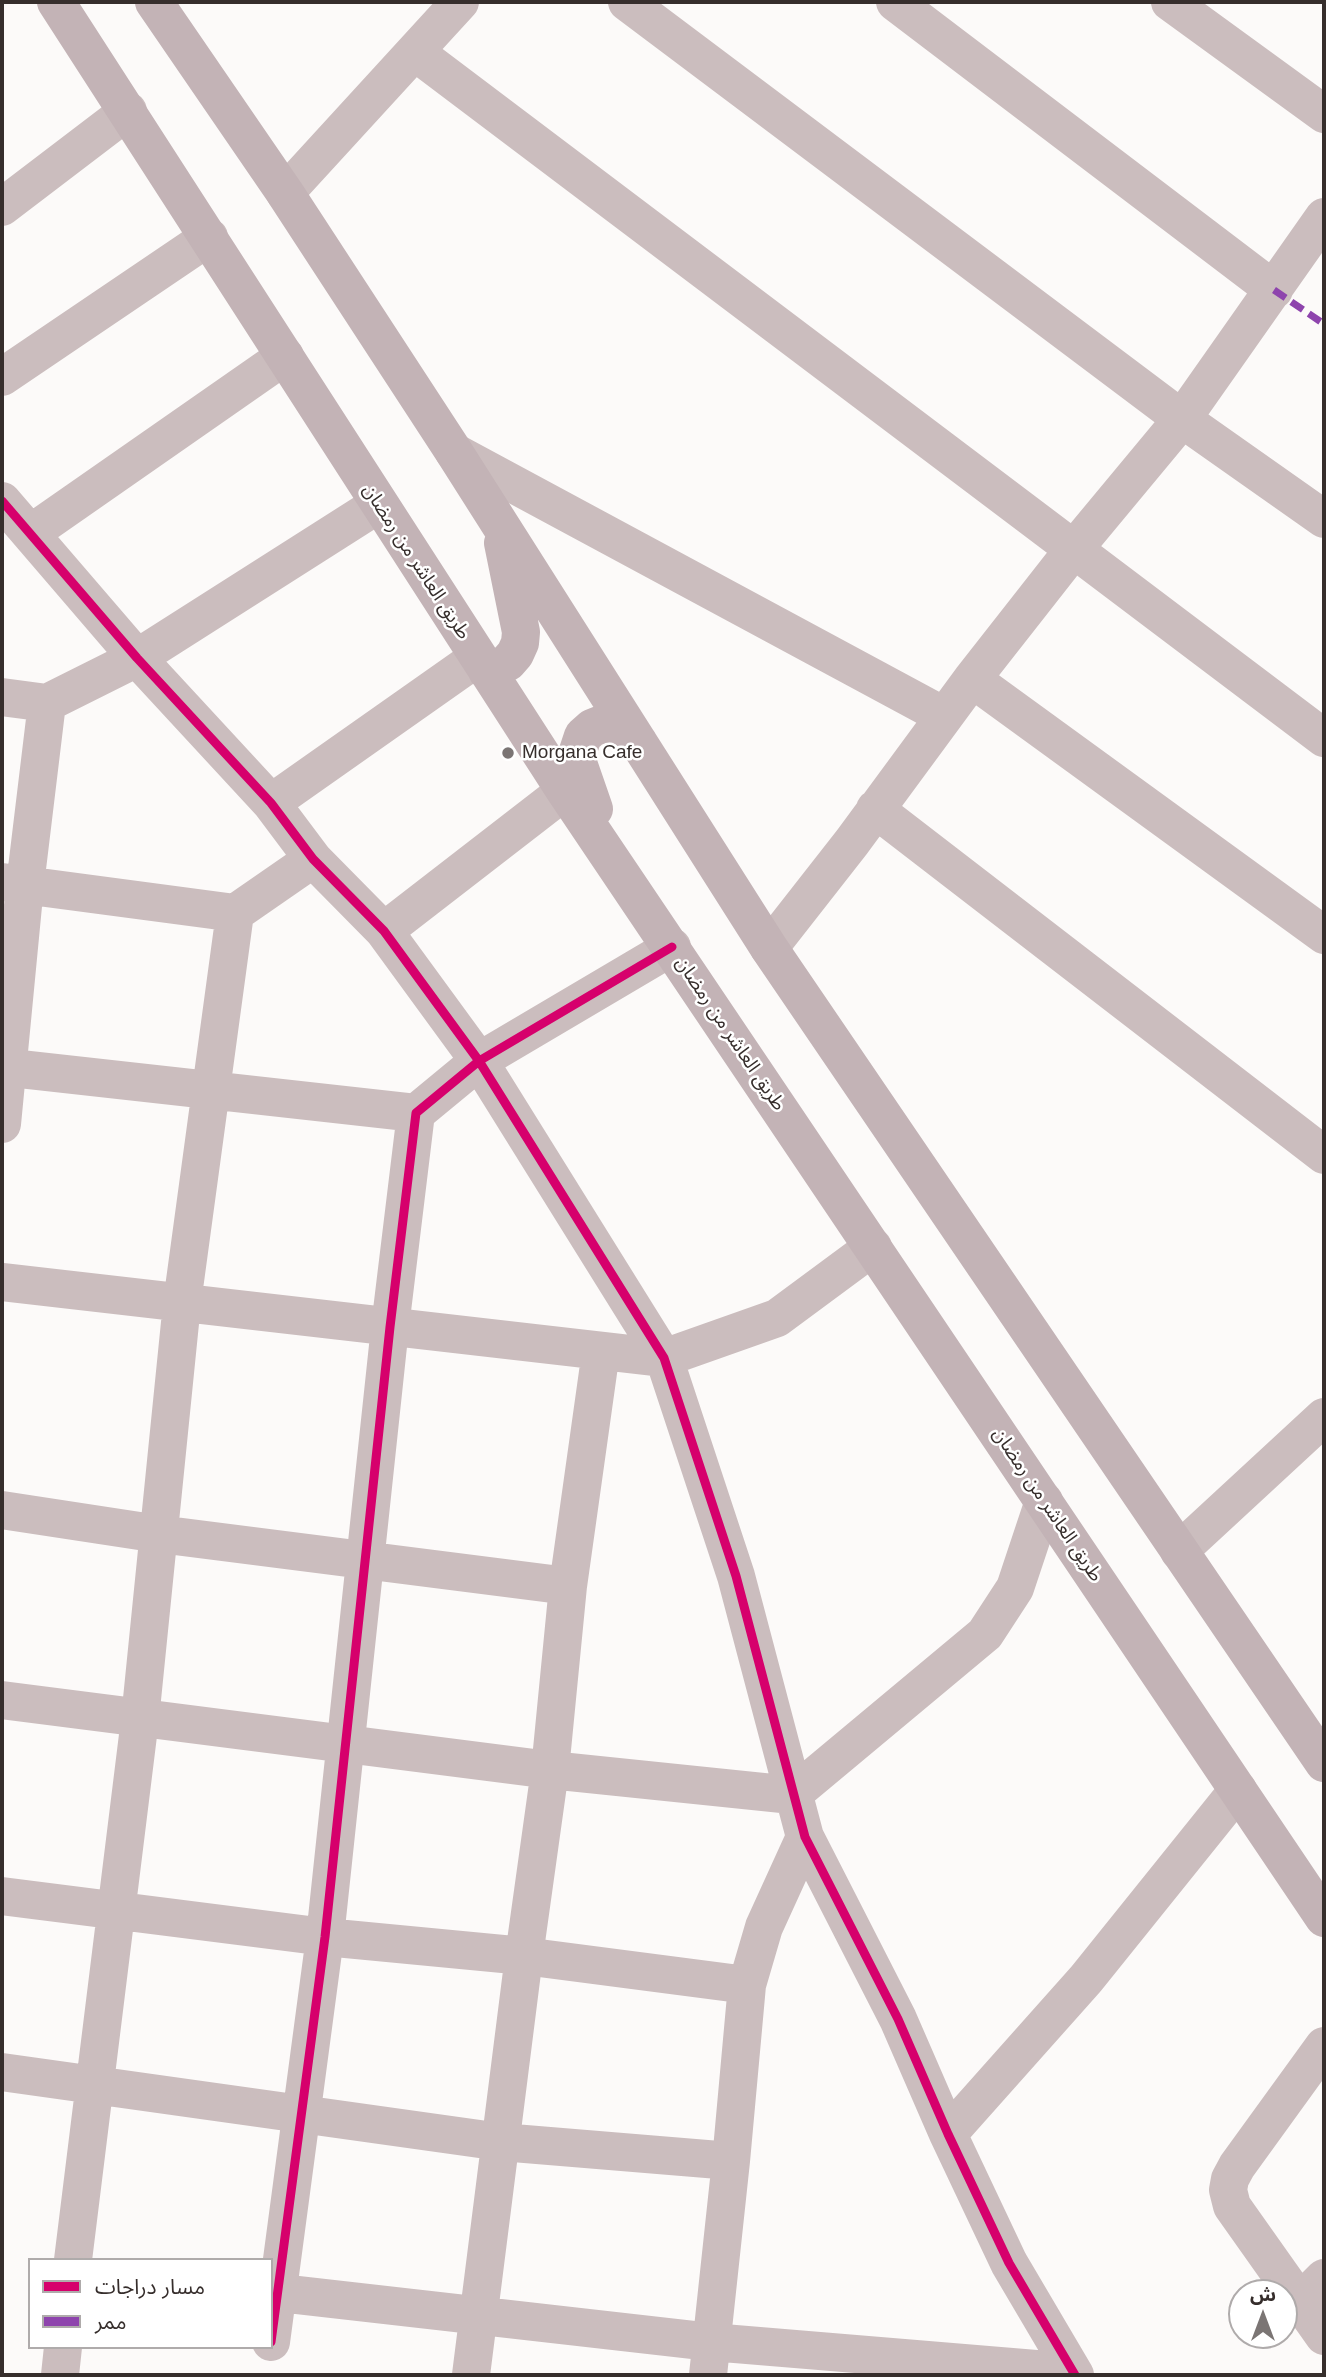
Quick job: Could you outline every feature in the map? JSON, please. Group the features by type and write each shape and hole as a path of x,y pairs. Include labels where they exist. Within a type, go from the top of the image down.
{"main road":[{"name":"طريق العاشر من رمضان","path":"56,2 565,790 1324,1918"},
{"path":"154,2 285,193 454,452 769,948 1324,1763"},
{"path":"482,664 498,668 515,654 520,643 521,632 498,521"},
{"path":"614,861 576,757 583,736 602,724 624,727 639,743"}],"street":[{"path":"285,193 460,2"},
{"path":"627,2 1182,419 1324,519"},
{"path":"895,2 1274,290"},
{"path":"1170,2 1324,114"},
{"path":"415,52 1324,738"},
{"path":"2,207 128,111"},
{"path":"769,948 972,678 1182,419 1324,217"},
{"path":"2,377 209,237"},
{"path":"31,533 285,356"},
{"path":"454,452 944,716"},
{"path":"2,500 137,658 271,803 313,859 384,931 479,1061 664,1358 736,1576 805,1837 898,2019 948,2134 1009,2263 1073,2374"},
{"path":"2,697 47,704 137,658 379,504"},
{"path":"271,803 482,664"},
{"path":"972,678 1324,935"},
{"path":"2,1125 13,884 47,704"},
{"path":"384,931 565,790"},
{"path":"875,809 1324,1155"},
{"path":"13,884 236,913 313,859"},
{"path":"73,2258 140,1719 183,1303 236,913"},
{"path":"672,947 479,1061 416,1112 390,1326 325,1937 302,2113 274,2293 479,2315 709,2359 1073,2374"},
{"path":"5,1067 416,1112"},
{"path":"2,1282 664,1358 777,1318 873,1247"},
{"path":"471,2375 550,1770 568,1586 601,1351"},
{"path":"1179,1551 1324,1417"},
{"path":"2,1700 550,1770 792,1795 985,1634 1015,1588 1044,1501"},
{"path":"2,1510 159,1534 568,1586"},
{"path":"948,2134 1086,1979 1238,1790"},
{"path":"709,2359 747,1985 764,1927 805,1837"},
{"path":"2,1896 325,1937 524,1956 747,1985"},
{"path":"1324,2046 1237,2165 1227,2190 1232,2206 1312,2290 1324,2336"},
{"path":"2,2072 501,2142 731,2161"},
{"path":"60,2375 63,2349"},
{"path":"267,2375 270,2349"}],"marked path":[{"path":"1274,290 1324,324"}],"cycle path":[{"path":"2,501 137,658 271,803 313,859 384,931 479,1061 664,1358 736,1576 805,1837 898,2019 948,2134 1009,2263 1075,2375"},
{"path":"273,2327 325,1937 390,1327 416,1113 479,1061 672,947"}],"place":[{"name":"Morgana Cafe","path":"508,753"}]}
